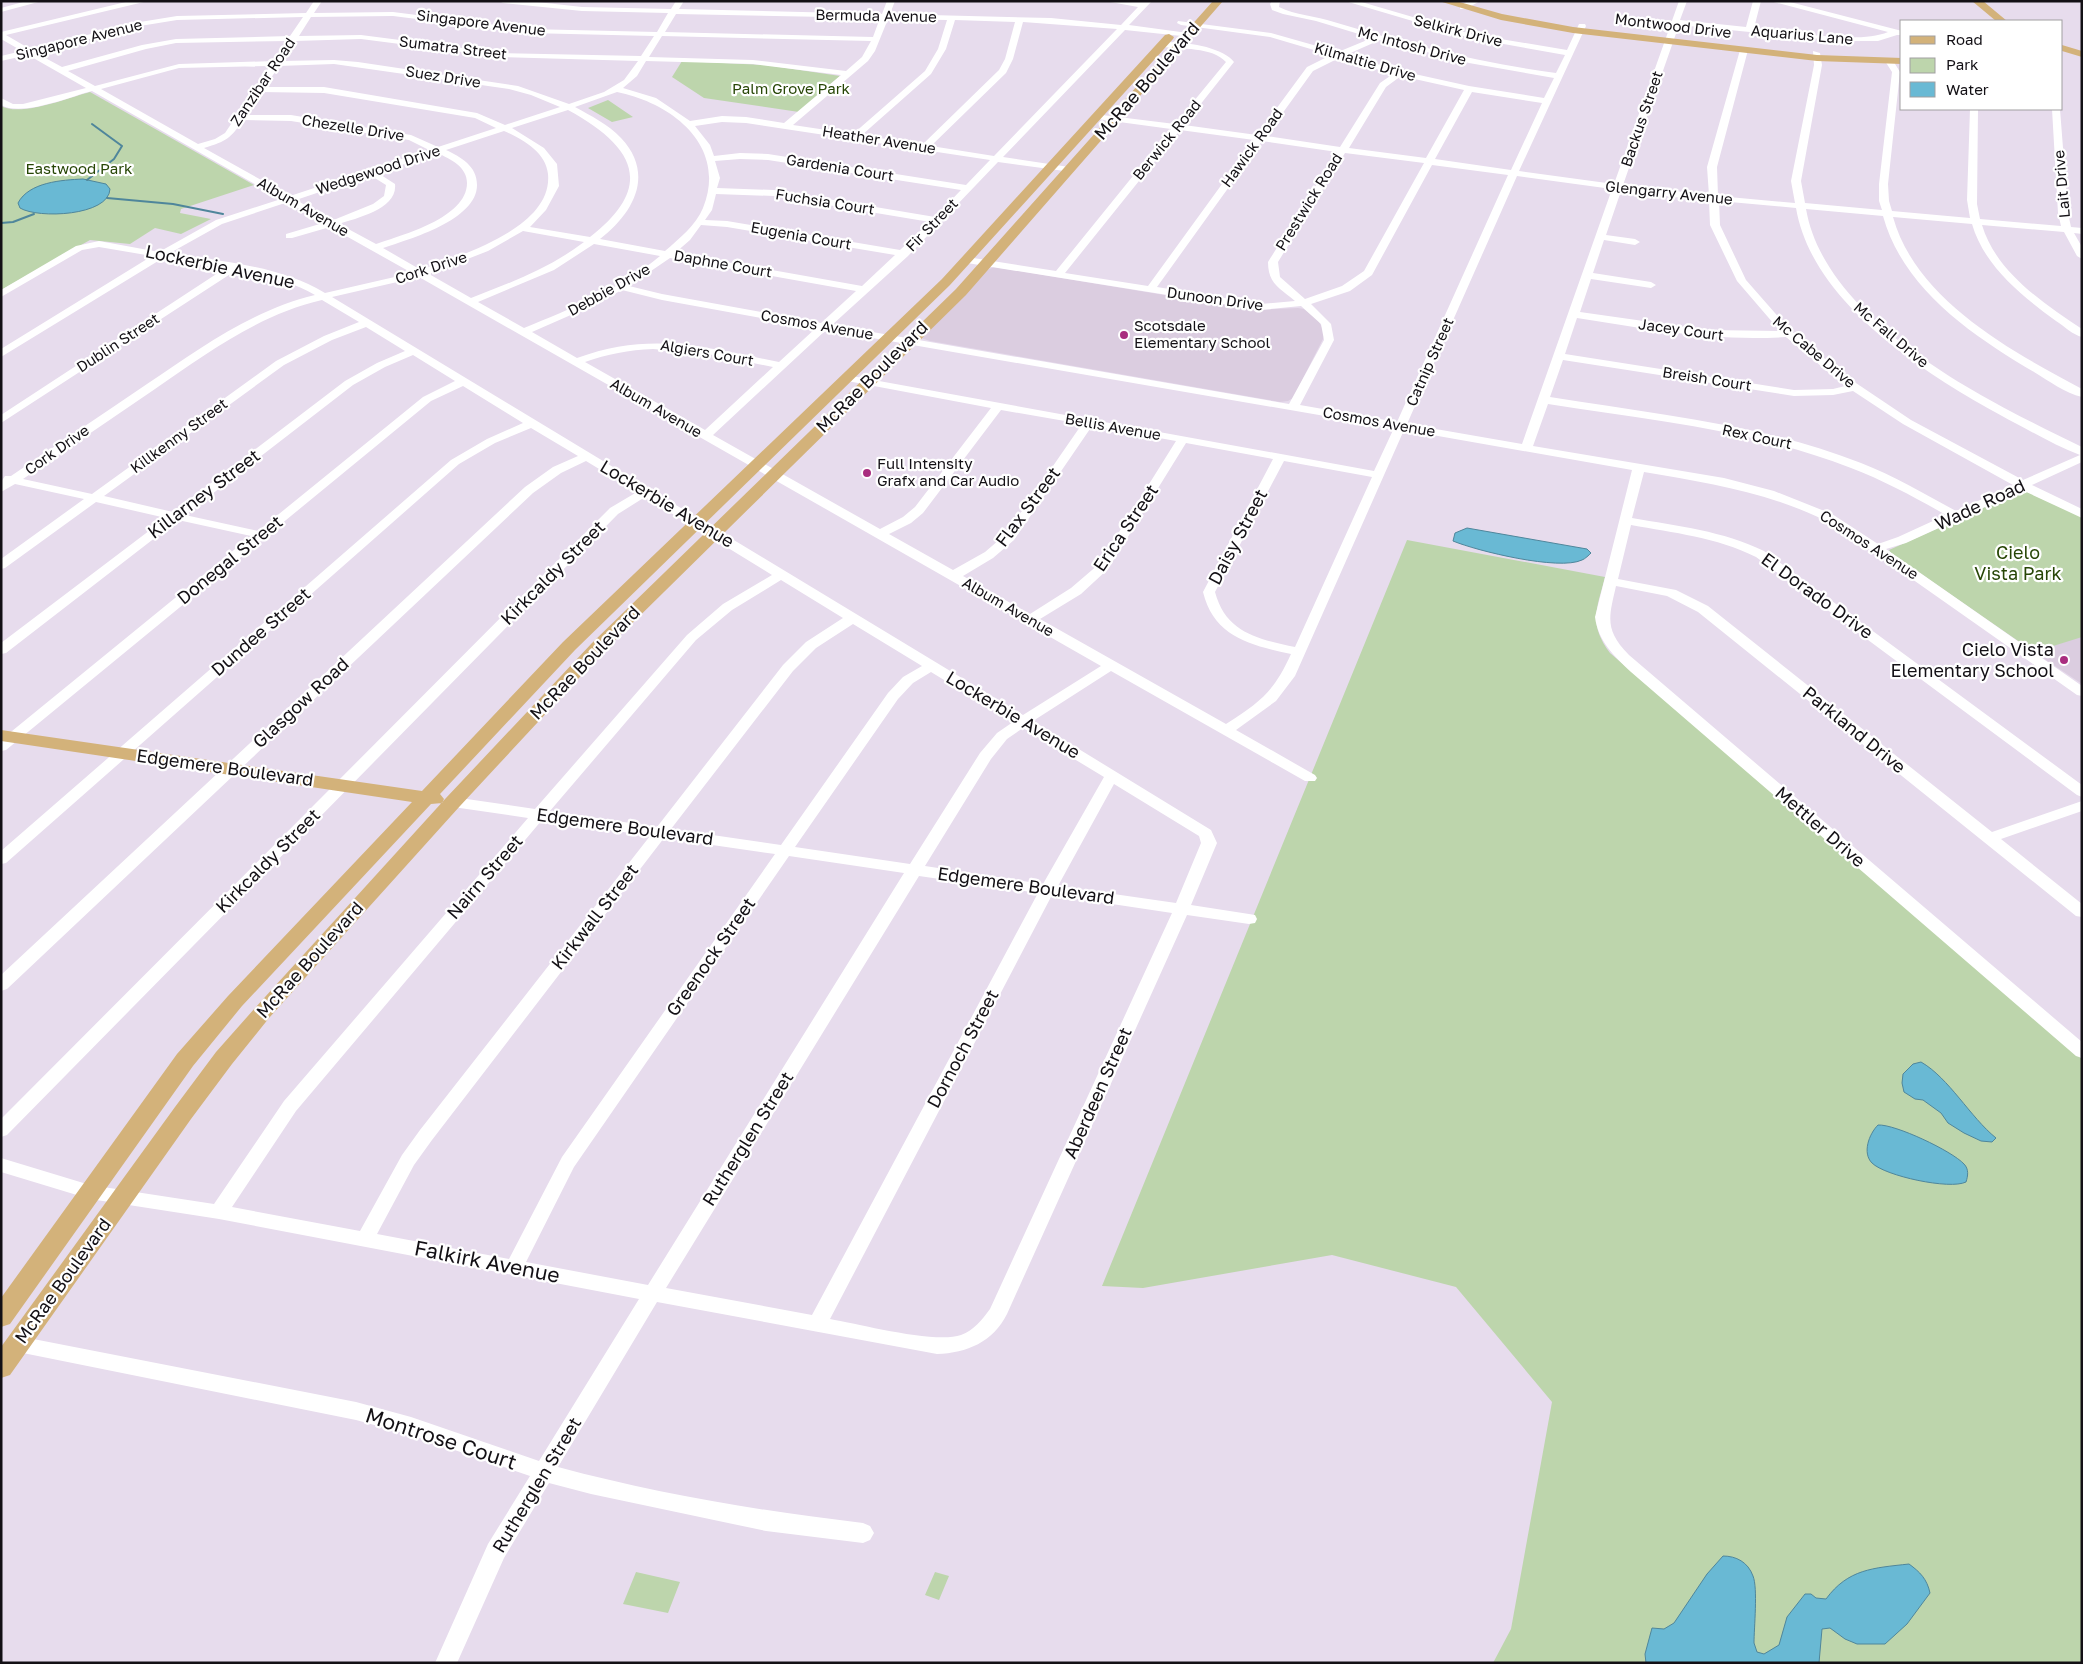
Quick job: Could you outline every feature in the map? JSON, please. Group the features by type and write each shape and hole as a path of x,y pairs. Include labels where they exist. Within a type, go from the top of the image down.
{"main road":[{"name":"McRae Boulevard","path":"1,1367 224,1058 262,1013 598,647 960,292 1218,1"},
{"name":"Montwood Drive","path":"1444,1 1468,3 1516,20 1581,28 1816,55 1900,56"},
{"path":"1974,2 1987,20"},
{"path":"1974,2 2001,20"},
{"name":"McRae Boulevard","path":"1,1317 185,1060 211,1029 569,646 889,338 967,260 1194,8"},
{"name":"Montwood Drive","path":"1670,38 1744,50 1900,61"},
{"path":"2063,48 2082,54"},
{"path":"2063,53 2082,59"},
{"path":"806,416 827,422"},
{"name":"Edgemere Boulevard","path":"5,740 122,753 454,802"}],"street":[{"path":"1,10 38,1"},
{"path":"1,35 101,9 144,1"},
{"name":"Zanzibar Road","path":"196,147 224,137 240,117 318,1"},
{"name":"Bermuda Avenue","path":"503,1 567,8 1066,21 1188,35"},
{"name":"Wedgewood Drive","path":"1,354 195,234 219,222 603,96 631,78 680,1"},
{"path":"786,126 869,55 890,1"},
{"path":"1108,1 1146,3"},
{"name":"Mc Intosh Drive","path":"1276,1 1274,6 1280,10 1311,17 1379,38 1466,61 1559,76"},
{"name":"Selkirk Drive","path":"1349,1 1470,36 1569,53"},
{"name":"Backus Street","path":"1527,447 1684,1"},
{"path":"1748,30 1757,1"},
{"path":"1774,1 1899,32"},
{"name":"Fir Street","path":"705,436 904,254 1146,3"},
{"name":"Singapore Avenue","path":"1,59 122,28 177,18 308,15 393,14 521,30 876,39"},
{"path":"855,137 928,72 942,49 952,18"},
{"path":"925,148 1003,71 1010,59 1019,20"},
{"name":"Aquarius Lane","path":"1676,22 1817,38 1870,40 1883,38 1899,32"},
{"name":"Kilmaltie Drive","path":"1181,23 1271,35 1399,73 1469,89 1548,101"},
{"name":"Catnip Street","path":"1226,731 1266,702 1284,683 1581,28"},
{"name":"Album Avenue","path":"1,35 773,475 1310,778"},
{"name":"Sumatra Street","path":"60,70 145,47 176,41 369,38 501,55 753,62 849,74"},
{"name":"Hawick Road","path":"1150,290 1310,69 1337,55 1379,38"},
{"name":"Berwick Road","path":"1058,275 1230,62 1228,57 1220,53 1162,45"},
{"name":"Mc Cabe Drive","path":"1744,50 1712,167 1710,198 1715,226 1736,271 1766,311 1788,334 1854,387 1929,436 2082,514"},
{"name":"Mc Fall Drive","path":"1816,55 1818,65 1796,181 1798,206 1803,228 1816,257 1838,288 1873,324 1915,357 1968,392 2082,452"},
{"path":"1889,61 1896,72 1883,193 1890,227 1901,250 1935,293 1990,339 2082,394"},
{"name":"Suez Drive","path":"1,101 11,107 22,107 179,66 328,62 358,64 530,92 569,108 599,124 617,137 628,151 636,179 623,212 608,228 569,257 544,271 469,302"},
{"name":"Prestwick Road","path":"1293,407 1329,335 1325,322 1276,279 1273,274 1273,262 1383,85 1399,73"},
{"name":"Cork Drive","path":"1,488 7,479 221,339 283,310 324,296 420,274 478,252 521,228 543,208 551,194 555,178 552,164 541,150 527,140 477,116 317,90 259,89"},
{"name":"Debbie Drive","path":"524,332 622,287 668,254 687,237 710,203 714,174 712,159 702,139 689,124 647,96 616,89"},
{"name":"Dunoon Drive","path":"967,260 1261,307 1279,307 1340,291 1356,283 1368,273 1469,89"},
{"path":"1974,110 1972,199 1975,221 1989,250 2008,275 2048,311 2082,334"},
{"name":"Lait Drive","path":"2056,110 2062,208 2067,229 2082,256"},
{"name":"Glengarry Avenue","path":"1097,116 1618,188 2082,231"},
{"name":"Chezelle Drive","path":"240,117 280,117 411,138 440,150 462,163 470,171 473,184 469,198 452,214 437,224 375,248"},
{"name":"Heather Avenue","path":"689,124 737,119 1070,170"},
{"name":"Gardenia Court","path":"712,159 740,156 768,157 968,188"},
{"path":"290,236 372,208 387,198 391,191 390,184 371,172"},
{"name":"Fuchsia Court","path":"712,191 774,193 937,220"},
{"name":"Eugenia Court","path":"698,222 727,224 904,254"},
{"name":"Daphne Court","path":"521,228 866,290"},
{"path":"1601,237 1635,242"},
{"name":"Lockerbie Avenue","path":"1,294 79,248 94,244 234,267 283,277 303,284 1112,775 1206,833 1209,840"},
{"name":"Dublin Street","path":"1,420 234,267"},
{"path":"1588,275 1651,285"},
{"name":"Cosmos Avenue","path":"622,287 641,293 826,327 1527,447 1741,485 1776,494 1830,517 2082,692"},
{"name":"Jacey Court","path":"1574,314 1708,335 1753,336 1788,334"},
{"name":"Killkenny Street","path":"1,565 280,363 328,338 367,323"},
{"name":"Algiers Court","path":"575,362 612,348 655,344 782,366"},
{"name":"Killarney Street","path":"1,650 349,383 381,365 414,351"},
{"name":"Breish Court","path":"1560,356 1794,393 1833,392 1854,387"},
{"name":"Bellis Avenue","path":"846,378 1379,475"},
{"name":"Donegal Street","path":"5,740 262,535 427,399 464,381"},
{"name":"Rex Court","path":"1544,400 1734,431 1780,441 1867,470 1957,516"},
{"path":"879,534 907,520 919,510 998,406"},
{"name":"Dundee Street","path":"1,859 455,462 491,441 532,423"},
{"name":"Flax Street","path":"953,576 989,555 1010,537 1089,423"},
{"name":"Erica Street","path":"1030,620 1076,591 1104,566 1183,439"},
{"name":"Glasgow Road","path":"1,985 529,490 557,470 588,456"},
{"name":"Daisy Street","path":"1280,457 1209,592 1215,614 1228,627 1255,642 1299,652"},
{"name":"Wade Road","path":"1877,548 1902,540 1957,516 2082,458"},
{"name":"Mettler Drive","path":"1639,467 1627,521 1605,600 1602,624 1606,637 1619,653 2082,1052"},
{"path":"7,479 262,535"},
{"name":"Kirkcaldy Street","path":"1,1130 614,511 626,502 646,492"},
{"name":"El Dorado Drive","path":"1627,521 1728,540 1760,554 2082,793"},
{"name":"Nairn Street","path":"219,1212 290,1106 698,630 720,611 745,594 782,575"},
{"name":"Parkland Drive","path":"1611,581 1671,593 1703,609 2082,912"},
{"name":"Kirkwall Street","path":"364,1240 408,1160 426,1135 788,668 811,645 853,618"},
{"name":"Greenock Street","path":"514,1267 568,1162 893,696 908,680 932,666"},
{"name":"Rutherglen Street","path":"446,1663 496,1551 984,756 1002,736 1110,666"},
{"name":"Dornoch Street","path":"817,1324 1048,889 1112,775"},
{"path":"1990,838 2082,804 2078,798 2082,793"},
{"name":"Edgemere Boulevard","path":"454,802 1249,919"},
{"name":"Aberdeen Street","path":"974,1339 992,1324 997,1314 1182,908 1207,852 1209,840"},
{"name":"Falkirk Avenue","path":"1,1164 90,1192 219,1212 942,1347 953,1346 974,1339"},
{"name":"Montrose Court","path":"18,1344 356,1411 411,1426 544,1472 591,1485 766,1521 864,1532"}],"shaded area":[{"name":"Scotsdale Elementary School","path":"994,267 1255,310 1304,309 1318,320 1325,333 1293,398 1280,402 921,338 987,270"},
{"name":"Cielo Vista Elementary School","path":"2082,636 2082,684 2034,652"}],"green space":[{"name":"Palm Grove Park","path":"682,61 766,65 840,76 799,112 704,98 672,77"},
{"name":"Eastwood Park","path":"90,92 254,185 181,209 180,213 211,219 181,234 155,228 130,244 90,240 1,290 1,106 10,109 32,108"},
{"path":"608,100 633,117 612,122 588,108"},
{"name":"Cielo Vista Park","path":"2021,491 2025,491 2082,517 2082,637 2034,652 1889,550"},
{"path":"1407,540 1605,577 1596,616 1599,633 1610,653 2082,1059 2082,1663 1493,1663 1511,1629 1552,1402 1456,1287 1332,1255 1143,1288 1102,1286"},
{"path":"636,1572 680,1582 668,1613 623,1604"},
{"path":"935,1572 949,1576 939,1600 925,1595"}],"water":[{"path":"83,179 106,184 110,189 107,198 98,205 86,210 71,213 42,213 20,208 18,203 23,196 38,186 56,181"},
{"path":"1467,528 1587,549 1591,553 1583,559 1571,563 1537,561 1498,554 1453,541 1455,533"},
{"path":"1921,1062 1941,1078 1977,1120 1996,1138 1992,1142 1981,1141 1964,1133 1948,1123 1941,1113 1923,1100 1915,1099 1904,1092 1903,1074 1913,1064"},
{"path":"1878,1125 1910,1133 1948,1152 1966,1166 1968,1173 1966,1182 1958,1184 1933,1183 1903,1177 1879,1168 1872,1163 1867,1154 1870,1138"},
{"path":"1723,1556 1741,1561 1751,1571 1756,1599 1754,1643 1757,1652 1764,1654 1779,1645 1787,1617 1805,1594 1826,1599 1843,1581 1862,1572 1909,1564 1922,1576 1930,1593 1907,1624 1885,1644 1857,1644 1845,1639 1830,1628 1822,1629 1819,1663 1646,1663 1645,1654 1652,1628 1664,1629 1674,1623 1707,1574"}],"waterway":[{"path":"87,180 114,159 122,146 92,124"},
{"path":"107,198 173,204 223,214"},
{"path":"1,223 13,222 34,214"}],"place":[{"name":"Scotsdale Elementary School","path":"1124,335"},
{"name":"Full Intensity Grafx and Car Audio","path":"867,473"},
{"name":"Cielo Vista Elementary School","path":"2064,660"}]}
